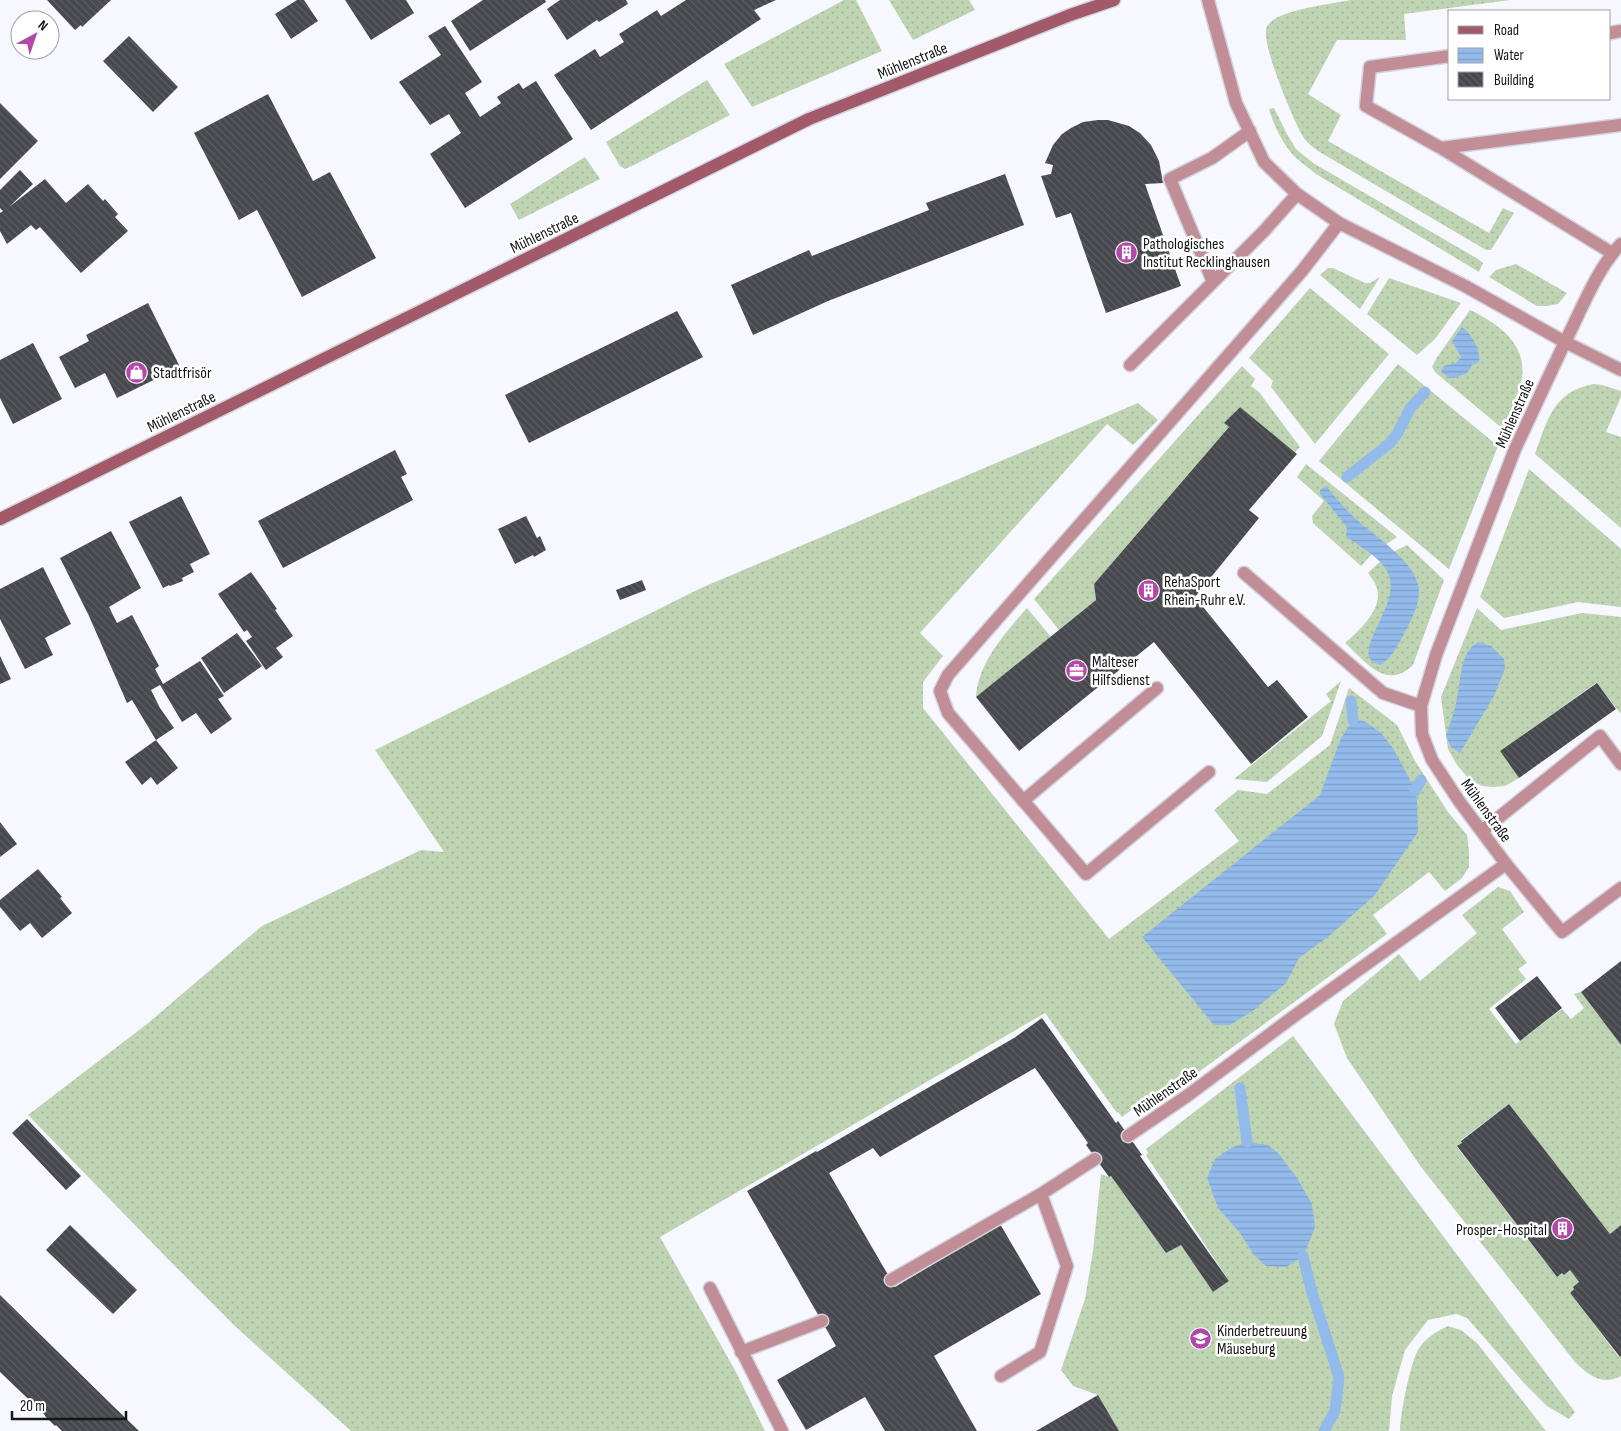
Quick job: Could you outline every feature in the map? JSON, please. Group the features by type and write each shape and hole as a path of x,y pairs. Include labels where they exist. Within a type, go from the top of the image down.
{"main road":[{"name":"Mühlenstraße","path":"0,519 809,119 1070,15 1114,0"}],"street":[{"path":"1208,0 1236,103 1264,162 1298,194 1339,223 1465,286 1565,342 1621,370"},
{"path":"1448,56 1370,67 1366,106 1441,148 1612,253"},
{"path":"1441,148 1621,125"},
{"path":"1213,282 1170,179 1212,158 1250,131"},
{"path":"1130,365 1264,231 1298,194"},
{"path":"1209,772 1086,874 948,713 940,691 948,675 1302,271 1339,223"},
{"name":"Mühlenstraße","path":"1128,1136 1187,1096 1297,1014 1506,864 1459,801 1432,760 1422,734 1421,706 1436,655 1515,449 1565,342 1612,253 1621,244"},
{"path":"1244,574 1383,692 1421,706"},
{"path":"1023,801 1157,688"},
{"path":"1482,831 1600,736 1621,764"},
{"path":"1506,864 1562,932 1621,888"},
{"path":"891,1280 1041,1194 1095,1159"},
{"path":"1001,1376 1040,1352 1066,1266 1041,1194"},
{"path":"710,1288 782,1431"},
{"path":"741,1352 822,1321"}],"green space":[{"path":"844,0 856,0 882,51 752,107 724,64"},
{"path":"889,0 969,0 975,10 913,40"},
{"path":"1352,0 1510,0 1404,14 1406,40 1337,40 1308,94 1341,115 1328,141 1489,233 1503,208 1514,213 1491,250 1486,250 1318,151 1307,142 1299,130 1269,52 1266,40 1267,27 1274,19 1295,11"},
{"path":"707,80 730,115 636,164 625,169 620,166 606,142"},
{"path":"1274,108 1296,149 1313,163 1478,259 1483,263 1479,272 1316,174 1302,163 1286,146 1279,134 1269,109"},
{"path":"585,157 600,179 519,220 510,204"},
{"path":"1516,264 1567,293 1558,304 1537,306 1489,277 1496,270"},
{"path":"1328,268 1333,268 1365,283 1370,283 1380,277 1360,309 1320,275"},
{"path":"1389,278 1461,303 1435,339 1417,355 1367,314"},
{"path":"1310,288 1389,354 1315,444 1271,387 1273,381 1249,358"},
{"path":"1470,310 1500,328 1515,345 1520,354 1522,378 1503,429 1436,373 1432,367"},
{"path":"1398,364 1498,446 1449,569 1319,461"},
{"path":"1242,366 1255,379 1251,386 1259,392 1300,447 1295,452 1239,407 1225,423 1229,427 1094,584 1096,600 1059,630 1034,599"},
{"path":"1594,384 1621,391 1621,397 1606,432 1621,437 1621,528 1535,454 1548,419 1560,401 1569,393"},
{"path":"1138,403 1158,420 1133,445 1107,424 920,633 943,656 923,682 923,708 1109,939 1239,841 1214,810 1238,790 1267,794 1330,745 1349,688 1397,725 1415,761 1448,812 1467,835 1469,867 1462,878 1445,891 1429,872 1373,915 1387,934 1147,1110 1141,1103 1122,1117 1117,1113 1045,1013 660,1237 736,1372 765,1431 351,1431 235,1326 28,1115 147,1024 262,926 421,850 444,852 375,750 701,588"},
{"path":"1306,464 1397,537 1373,553 1361,566 1313,523 1312,516 1324,501 1297,477"},
{"path":"1529,469 1621,549 1621,607 1578,602 1504,618 1480,597"},
{"path":"1407,545 1444,580 1413,665 1403,672 1394,675 1385,674 1369,665 1345,643 1366,622 1375,609 1378,595 1377,589 1368,573 1386,557"},
{"path":"1027,608 1051,637 976,697 978,684 987,660 1002,638"},
{"path":"1477,608 1501,630 1582,613 1621,617 1621,714 1596,683 1500,751 1519,778 1505,786 1482,786 1470,780 1457,765 1448,749 1441,697"},
{"path":"1341,681 1322,736 1267,782 1234,779 1331,701 1326,694"},
{"path":"1498,887 1510,891 1524,912 1502,929 1527,963 1518,969 1526,979 1489,1009 1516,1044 1562,1009 1571,1019 1584,1008 1574,994 1581,992 1621,1045 1621,1225 1610,1234 1509,1104 1461,1140 1462,1143 1457,1147 1557,1277 1562,1273 1564,1275 1570,1270 1579,1282 1570,1293 1619,1357 1621,1356 1621,1376 1614,1379 1596,1378 1575,1362 1421,1167 1347,1058 1334,1024 1343,1001 1399,954 1420,981 1477,933 1462,915"},
{"path":"1293,1036 1575,1412 1569,1419 1547,1406 1524,1383 1467,1318 1456,1314 1428,1320 1405,1350 1392,1396 1389,1431 1119,1431 1098,1395 1073,1386 1061,1370 1085,1299 1093,1251 1101,1174 1111,1176 1166,1253 1181,1245 1213,1292 1229,1281 1146,1155 1148,1153 1146,1149"},
{"path":"1448,1326 1461,1330 1477,1343 1546,1431 1400,1431 1406,1390 1418,1350 1427,1339"}],"water":[{"path":"1462,327 1475,342 1479,362 1472,365 1467,373 1449,378 1441,371 1444,366 1456,363 1461,357 1452,341"},
{"path":"1326,486 1353,516 1400,557 1414,575 1418,584 1418,601 1412,618 1395,649 1388,659 1380,665 1370,659 1369,651 1390,594 1390,582 1387,571 1379,561 1346,536 1347,527 1320,494 1320,490"},
{"path":"1479,642 1491,646 1504,659 1505,668 1494,696 1460,753 1451,747 1446,736 1455,708 1462,667 1468,652"},
{"path":"1353,720 1364,721 1380,732 1393,748 1415,791 1418,832 1375,895 1329,936 1299,958 1286,983 1254,1010 1230,1025 1214,1025 1142,937 1320,795 1341,738"},
{"path":"1247,1142 1268,1145 1278,1153 1297,1178 1312,1204 1315,1228 1303,1256 1286,1267 1266,1266 1254,1255 1240,1233 1218,1208 1207,1178 1215,1159 1231,1148"}],"building":[{"path":"47,0 111,0 82,27 81,25 75,30 60,14 60,10 56,10"},
{"path":"297,0 304,0 318,21 291,39 275,14"},
{"path":"345,0 406,0 414,13 371,40"},
{"path":"483,0 545,0 546,2 470,51 451,21"},
{"path":"560,0 626,0 628,4 599,22 597,20 567,40 547,9"},
{"path":"686,0 776,0 754,10 761,19 591,130 554,75 595,49 600,57 624,42 619,34 657,10 661,16"},
{"path":"445,26 482,82 465,93 480,117 501,103 497,97 519,83 523,89 536,81 573,139 465,208 430,154 461,133 449,114 430,125 399,82 441,55 428,36"},
{"path":"129,36 178,87 153,112 103,61"},
{"path":"268,94 313,181 330,172 376,258 302,297 257,210 239,220 194,133"},
{"path":"0,103 38,141 0,179"},
{"name":"Pathologisches Institut Recklinghausen","path":"1108,120 1129,126 1140,133 1151,145 1159,161 1163,183 1145,184 1181,286 1106,313 1071,213 1056,218 1041,176 1051,174 1053,165 1045,163 1053,145 1062,134 1083,122"},
{"path":"20,170 33,184 9,207 45,179 66,203 88,184 118,214 115,217 128,231 81,273 40,227 36,230 31,225 7,244 0,231 0,213 3,211 0,208 0,190"},
{"path":"1005,174 1024,225 828,301 753,335 731,285 809,250 812,256 929,210 926,203"},
{"path":"148,303 180,367 117,398 105,373 75,388 59,357 89,341 86,335"},
{"path":"677,311 703,357 529,443 505,395"},
{"path":"33,343 62,399 13,424 0,398 0,360"},
{"name":"RehaSport Rhein-Ruhr e.V.","path":"1240,407 1297,454 1249,510 1259,518 1195,597 1268,687 1277,680 1308,717 1251,764 1154,642 1019,751 976,697 1096,600 1094,584 1229,427 1224,423"},
{"path":"395,450 407,474 401,477 413,500 283,568 258,521"},
{"path":"181,496 210,554 190,564 194,572 182,578 183,581 163,588 129,522"},
{"path":"526,516 537,538 540,536 546,550 515,564 498,529"},
{"path":"111,531 141,588 109,607 117,623 132,615 159,666 155,669 163,684 200,661 224,696 218,699 232,719 211,734 196,713 182,722 160,685 151,690 160,708 174,728 156,740 132,700 127,703 89,616 60,558"},
{"path":"43,567 71,624 45,638 53,655 25,669 0,619 0,589"},
{"path":"251,572 293,636 276,648 283,657 266,670 246,641 252,637 247,630 244,632 218,594"},
{"path":"642,580 646,590 620,600 616,590"},
{"path":"237,633 262,666 224,693 201,658"},
{"path":"0,656 11,679 0,684"},
{"path":"1597,683 1616,709 1519,778 1500,751"},
{"path":"156,740 178,768 157,785 151,777 142,785 125,762"},
{"path":"0,822 17,844 0,857"},
{"path":"38,869 62,897 60,898 72,913 42,938 30,923 20,931 0,907 0,900"},
{"path":"1621,961 1621,1045 1581,992"},
{"path":"1537,976 1562,1008 1520,1041 1495,1008"},
{"path":"1042,1018 1116,1123 1118,1121 1142,1155 1140,1156 1229,1281 1213,1292 1181,1245 1166,1253 1111,1176 1109,1177 1086,1145 1088,1143 1035,1068 880,1157 873,1148 829,1173 895,1287 1000,1224 1041,1294 934,1356 977,1431 885,1431 865,1397 806,1430 777,1380 836,1346 747,1191 1014,1038"},
{"name":"Prosper-Hospital","path":"1509,1104 1610,1234 1621,1225 1620,1357 1570,1293 1579,1282 1570,1270 1564,1275 1562,1273 1557,1277 1457,1146"},
{"path":"27,1119 81,1176 66,1190 12,1133"},
{"path":"70,1225 137,1290 113,1314 46,1250"},
{"path":"0,1295 139,1431 62,1431 55,1426 0,1372"},
{"path":"1098,1395 1119,1431 1036,1431"}],"waterway":[{"path":"1347,477 1389,444 1397,434 1411,407 1425,392"},
{"path":"1351,701 1353,720"},
{"path":"1415,791 1421,780"},
{"path":"1240,1088 1247,1142"},
{"path":"1303,1256 1311,1289 1339,1377 1335,1411 1324,1431"}],"place":[{"name":"Pathologisches Institut Recklinghausen","path":"1127,252"},
{"name":"Stadtfrisör","path":"137,372"},
{"name":"RehaSport Rhein-Ruhr e.V.","path":"1148,590"},
{"name":"Malteser Hilfsdienst","path":"1076,670"},
{"name":"Prosper-Hospital","path":"1563,1229"},
{"name":"Kinderbetreuung Mäuseburg","path":"1201,1339"}]}
